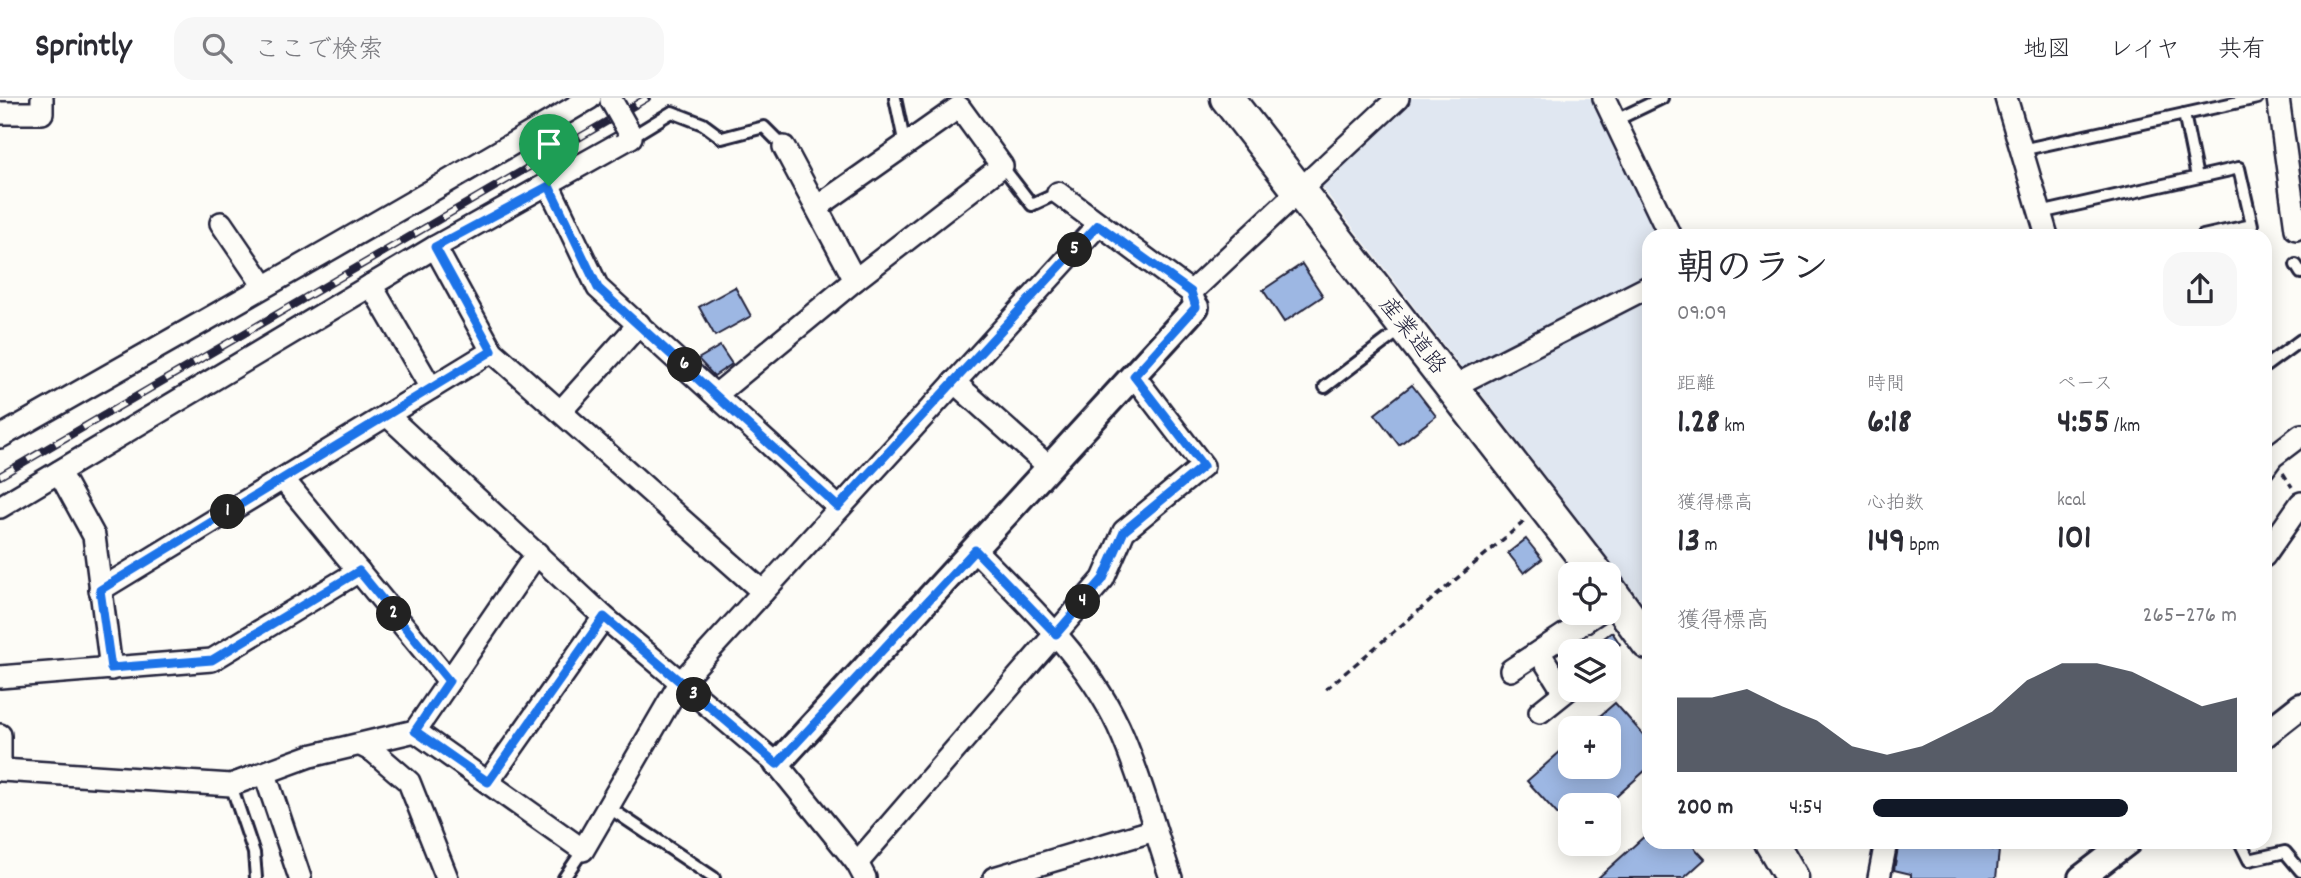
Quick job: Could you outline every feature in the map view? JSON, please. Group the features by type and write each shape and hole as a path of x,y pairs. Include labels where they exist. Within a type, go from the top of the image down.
{"main road":[{"name":"産業道路","path":"1227,98 1403,328 1588,562"},
{"path":"1621,611 1642,627"},
{"path":"1775,849 1792,878"}],"street":[{"path":"0,113 42,113 42,98"},
{"path":"777,764 975,550 1048,466 1134,376 1194,300 1300,192 1398,98"},
{"path":"1604,98 1667,229"},
{"path":"2006,98 2045,229"},
{"path":"2278,98 2296,196 2296,229"},
{"path":"0,437 264,286 604,99 629,134 549,186 435,247 0,507"},
{"path":"717,394 855,280 1002,166 959,107 817,207"},
{"path":"784,147 855,280"},
{"path":"549,186 598,288 838,507"},
{"path":"1058,193 1194,300"},
{"path":"221,223 264,286"},
{"path":"415,731 583,850 680,683 1098,225"},
{"path":"435,247 492,351 763,592"},
{"path":"371,285 431,388"},
{"path":"1452,387 1642,290"},
{"path":"561,411 639,324"},
{"path":"100,590 492,351"},
{"path":"387,415 604,617 777,764 861,871 1103,579 1124,531 1203,466 1134,376"},
{"path":"954,382 1048,466"},
{"path":"2272,455 2301,435"},
{"path":"59,472 94,536 111,668"},
{"path":"283,479 449,681"},
{"path":"2272,541 2297,496"},
{"path":"975,550 1056,634 1083,669 1122,735 1171,878"},
{"path":"0,735 1,770 232,785 310,756 415,731 537,553"},
{"path":"0,677 212,660 359,571"},
{"path":"488,782 604,617"},
{"path":"1511,670 1576,625"},
{"path":"1539,652 1558,678"},
{"path":"1540,712 1558,697"},
{"path":"2272,729 2301,706"},
{"path":"361,745 373,751 409,782 447,878"},
{"path":"265,774 300,878"},
{"path":"994,878 1155,830"},
{"path":"1879,878 1885,849"},
{"path":"2086,876 2119,849"}],"lane":[{"path":"895,98 905,145"},
{"path":"1616,120 1662,98"},
{"path":"2021,150 2257,98"},
{"path":"629,134 672,112 703,124 722,138 764,127 784,147"},
{"path":"2184,114 2197,177"},
{"path":"1002,166 1032,205 1058,193"},
{"path":"2040,213 2239,168 2252,225 2234,229"},
{"path":"1325,387 1403,328"},
{"path":"2272,361 2301,340"},
{"path":"232,785 254,853 256,878"},
{"path":"608,807 715,878"},
{"path":"2244,849 2249,860 2285,852 2301,871"},
{"path":"564,878 583,850"}],"path":[{"path":"2272,464 2297,496"},
{"path":"1326,689 1543,505"}],"shaded area":[{"path":"1405,98 1596,98 1661,229 1642,229 1642,602 1621,575 1621,562 1611,562 1317,181"}],"building":[{"path":"1302,264 1323,296 1284,322 1263,290"},
{"path":"735,287 751,316 715,336 699,307"},
{"path":"720,346 732,364 714,376 698,359"},
{"path":"1412,385 1436,416 1399,445 1375,414"},
{"path":"1526,539 1542,559 1524,573 1508,553"},
{"path":"1612,632 1617,639 1603,639"},
{"path":"1615,703 1642,733 1642,773 1620,793 1558,793 1558,815 1527,781 1558,754 1558,779 1621,779 1621,716 1600,716"},
{"path":"1642,838 1642,849 1696,849 1705,859 1684,878 1598,878"},
{"path":"1898,849 1999,851 1996,878 1911,878 1911,874 1894,870"}],"railway":[{"path":"0,476 647,98"}],"route":[{"path":"549,186 598,288 838,507 1098,225 1191,292 1196,307 1134,376 1203,466 1124,531 1103,579 1056,634 975,550 777,764 604,617 488,782 415,731 449,681 359,571 212,660 111,668 100,590 492,351 435,247 549,186"}]}
